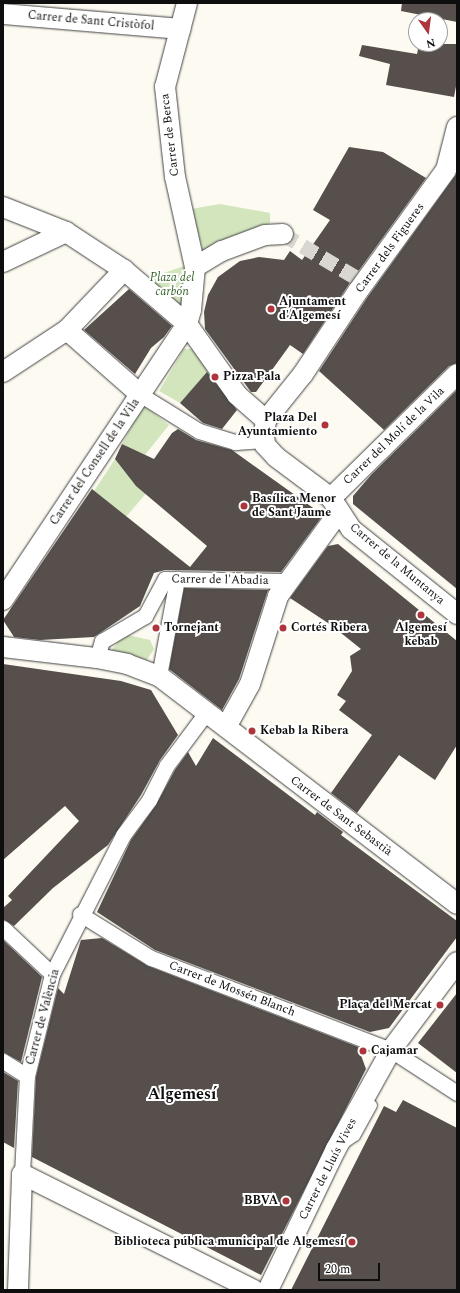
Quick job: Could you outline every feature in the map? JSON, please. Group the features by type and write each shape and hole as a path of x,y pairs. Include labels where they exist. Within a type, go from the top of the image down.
{"street":[{"name":"Carrer de Berca","path":"187,3 165,87 175,177 195,267 191,310 187,324"},
{"name":"Carrer de Sant Cristòfol","path":"3,14 180,29"},
{"name":"Carrer dels Figueres","path":"260,415 303,374 358,291 446,170 456,134"},
{"path":"3,207 66,232 124,270 187,324 237,395 260,415 264,440 235,442 199,431 141,394 67,330"},
{"path":"3,262 66,232"},
{"path":"195,267 222,252 265,235 283,234"},
{"path":"3,372 67,330 124,270"},
{"name":"Carrer del Consell de la Vila","path":"3,600 187,324"},
{"name":"Carrer del Molí de la Vila","path":"335,505 457,374"},
{"name":"Carrer de la Muntanya","path":"264,440 276,457 335,505 351,529 457,614"},
{"path":"226,728 250,684 278,596 335,505"},
{"name":"Carrer de l'Abadia","path":"97,658 102,641 145,616 165,579 288,581"},
{"path":"159,676 177,579"},
{"name":"Carrer de Sant Sebastià","path":"3,647 97,658 127,664 159,676 206,714 457,904"},
{"name":"Carrer de València","path":"18,1290 27,1076 52,974 80,914 123,835 148,800 166,765 206,714"},
{"name":"Carrer de Mossén Blanch","path":"80,914 151,958 391,1050"},
{"path":"3,928 52,974"},
{"path":"457,962 391,1050 457,1093"},
{"name":"Carrer de Lluís Vives","path":"268,1290 336,1149 391,1050"},
{"path":"3,1061 27,1076"},
{"path":"22,1174 254,1290"}],"lane":[{"path":"336,1149 355,1136 376,1096"}],"green space":[{"path":"220,204 270,213 270,223 204,254 191,209"},
{"name":"Plaza del carbón","path":"187,265 183,308 146,279"},
{"path":"184,349 194,349 212,367 180,403 159,391"},
{"path":"143,405 169,425 145,455 122,444"},
{"path":"115,459 148,491 126,517 94,491"},
{"path":"124,634 150,640 154,649 147,660 111,651"}],"building":[{"path":"402,3 457,3 457,22 448,20 448,12 408,12 401,11"},
{"path":"448,44 457,44 457,81 454,97 386,85 390,64 359,56 362,45 417,54 417,52 448,52"},
{"path":"349,147 383,152 426,178 349,284 303,354 290,345 256,392 251,392 205,329 204,312 208,295 218,277 240,261 259,257 284,260 290,251 302,260 330,220 313,210"},
{"path":"457,173 457,363 449,366 384,430 319,371 367,298"},
{"path":"129,289 172,326 164,337 151,348 135,374 84,330"},
{"path":"207,372 237,410 222,429 203,423 180,403"},
{"path":"457,390 457,589 353,504 353,496 371,475"},
{"path":"178,429 196,440 232,450 323,515 281,572 165,570 154,573 140,606 94,637 40,640 14,637 3,620 92,489 190,567 207,546 136,486 115,459 122,444 154,459 172,433"},
{"path":"338,544 457,641 457,745 435,780 399,755 357,813 331,793 372,735 339,710 346,701 337,695 352,671 350,656 361,649 331,625 290,598 328,546"},
{"path":"184,588 268,590 239,679 222,710 169,669"},
{"path":"3,664 121,681 151,690 178,735 160,760 141,795 108,845 53,888 14,926 3,919 3,908 12,900 8,896 79,821 65,806 3,860"},
{"path":"213,738 315,815 317,812 343,832 341,835 457,921 457,937 389,1028 370,1032 155,950 97,912 131,840 156,805 175,770 188,752 196,766"},
{"path":"102,938 148,966 358,1047 366,1069 261,1275 32,1157 36,1077 58,988 64,994 81,940"},
{"path":"3,940 42,977 21,1062 3,1052"},
{"path":"457,993 457,1073 418,1043"},
{"path":"3,1072 18,1081 14,1148 3,1142"},
{"path":"403,1100 457,1128 457,1290 291,1290 384,1106 396,1112"}],"tunnel":[{"path":"283,234 357,278 358,291"}],"place":[{"name":"Ajuntament d'Algemesí","path":"271,309"},
{"name":"Pizza Pala","path":"215,377"},
{"name":"Plaza Del Ayuntamiento","path":"325,425"},
{"name":"Basílica Menor de Sant Jaume","path":"244,506"},
{"name":"Algemesí kebab","path":"421,615"},
{"name":"Tornejant","path":"156,628"},
{"name":"Cortés Ribera","path":"283,628"},
{"name":"Kebab la Ribera","path":"252,731"},
{"name":"Plaça del Mercat","path":"440,1005"},
{"name":"Cajamar","path":"363,1051"},
{"name":"BBVA","path":"286,1201"},
{"name":"Biblioteca pública municipal de Algemesí","path":"352,1242"}],"district":[{"name":"Algemesí","path":"182,1094"}]}
